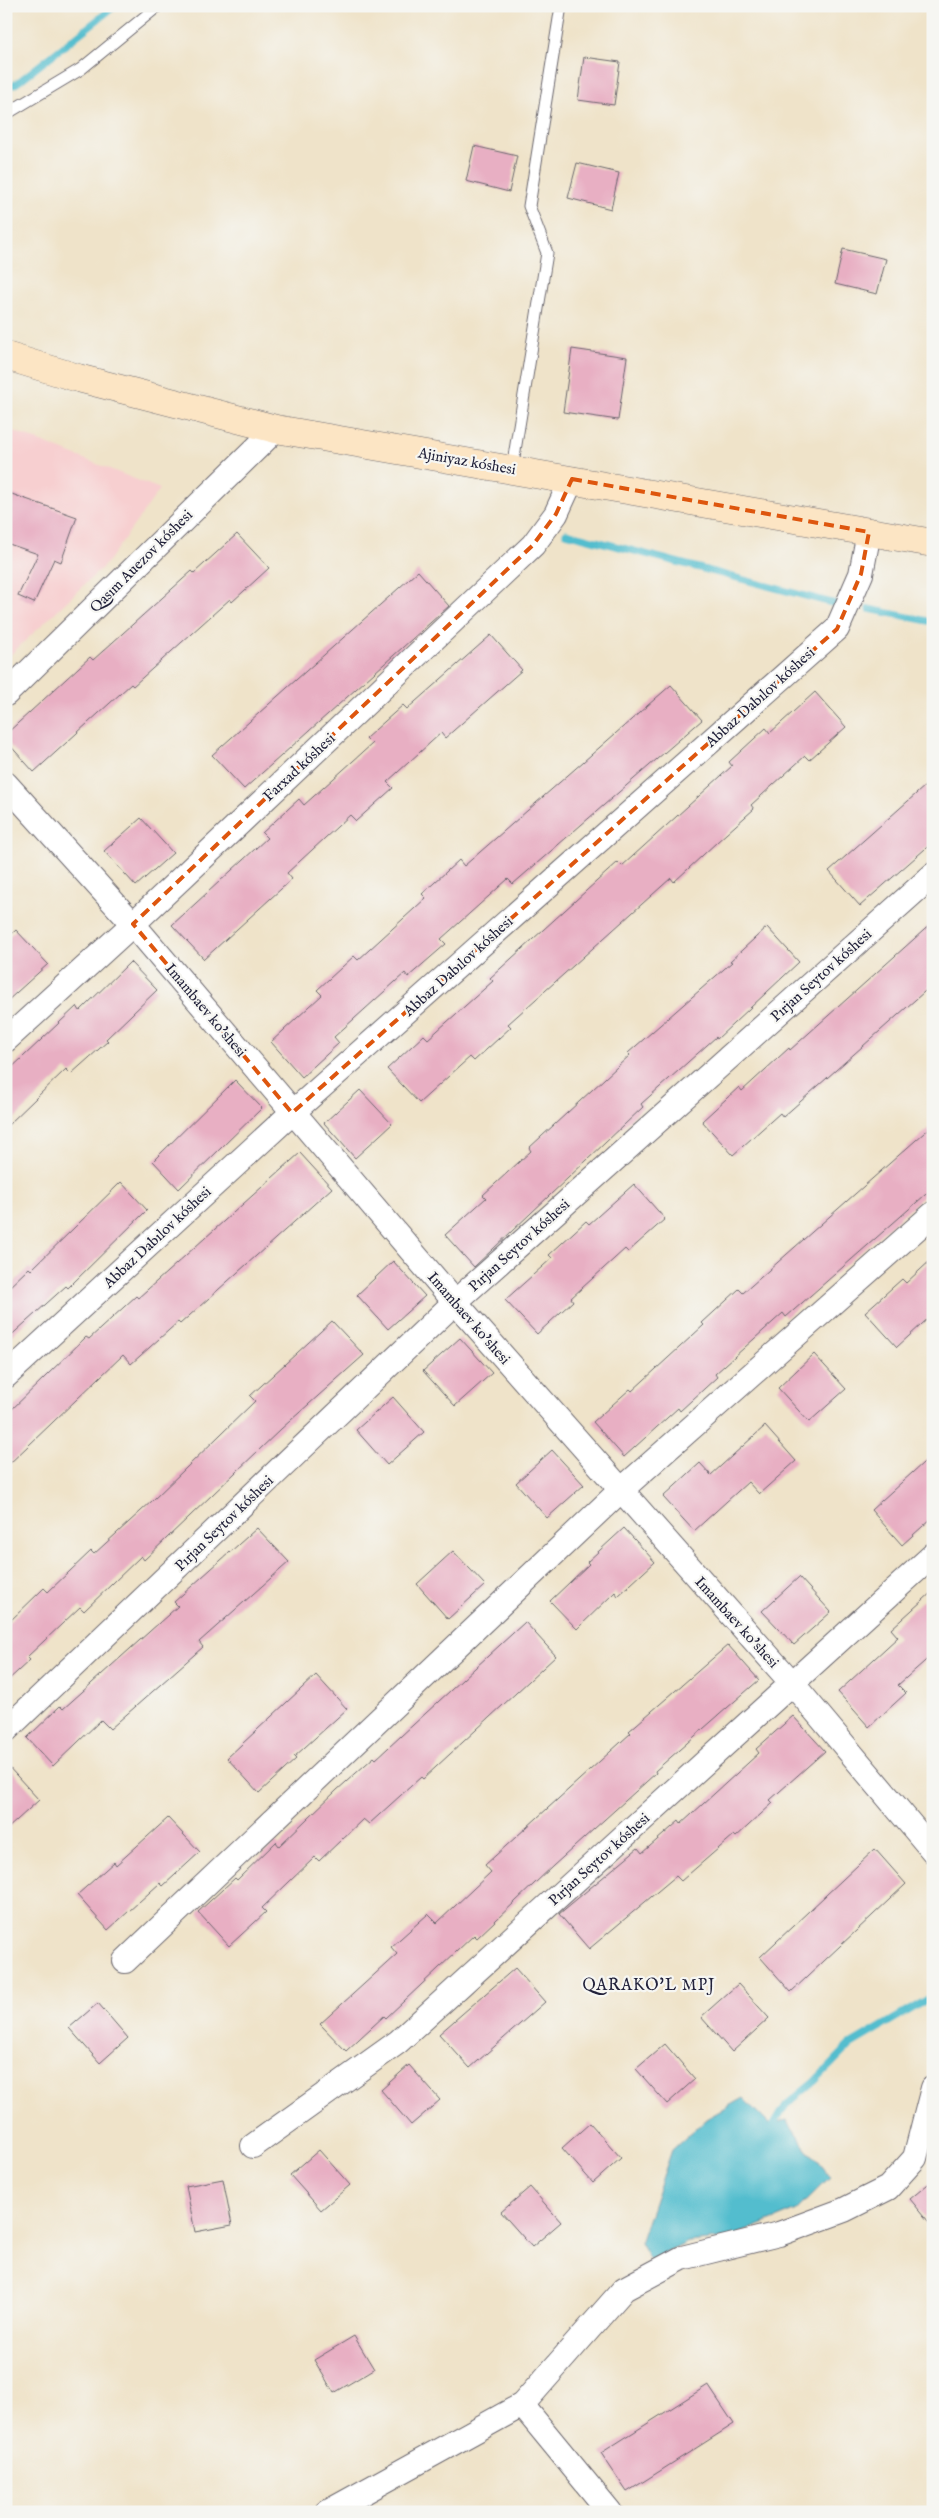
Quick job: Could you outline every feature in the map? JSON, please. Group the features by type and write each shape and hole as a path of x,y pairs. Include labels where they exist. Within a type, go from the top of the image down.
{"street":[{"name":"Ajiniyaz kóshesi","path":"6,356 78,378 276,429 933,543"},
{"name":"Qasım Auezov kóshesi","path":"6,694 276,429"},
{"name":"Farxad kóshesi","path":"6,1040 133,924 533,545 556,514 572,479"},
{"name":"Abbaz Dabılov kóshesi","path":"6,1376 292,1113 837,629 861,574 869,532"},
{"name":"Imambaev ko'shesi","path":"6,784 133,924 292,1113 455,1302 792,1683 933,1851"},
{"name":"Pırjan Seytov kóshesi","path":"6,1730 455,1302 933,875"},
{"path":"125,1961 620,1490 933,1214"},
{"name":"Pırjan Seytov kóshesi","path":"253,2146 398,2042 933,1556"},
{"path":"328,2512 522,2405 624,2289 682,2258 778,2234 844,2210 888,2188 915,2158 933,2088"},
{"path":"522,2405 610,2512"}],"lane":[{"path":"6,114 81,69 158,6"},
{"path":"512,469 547,253 529,206 561,6"}],"highlighted area":[{"path":"572,479 869,532 861,574 837,629 292,1113 133,924 533,545 556,514"}],"shaded area":[{"path":"6,428 160,489 106,564 6,659"}],"water":[{"path":"743,2098 772,2127 775,2123 787,2120 830,2177 797,2210 729,2238 688,2242 650,2261 640,2243 672,2150 706,2119"}],"building":[{"path":"584,57 620,62 614,105 578,100"},
{"path":"474,146 517,156 509,192 466,181"},
{"path":"577,163 619,173 611,209 568,198"},
{"path":"843,249 886,259 877,294 835,284"},
{"path":"572,349 627,357 618,420 563,412"},
{"path":"6,492 77,517 61,562 54,559 34,603 18,596 38,554 6,543"},
{"path":"237,534 269,568 232,602 230,599 133,686 131,684 34,772 6,741 6,734 90,657 93,660 192,571 194,573"},
{"path":"418,571 449,606 244,789 212,755"},
{"path":"491,635 522,670 445,738 441,733 387,782 393,788 356,821 350,815 287,873 292,879 204,959 172,925 267,838 262,833 299,799 304,805 372,744 366,738 403,705 407,709"},
{"path":"671,685 702,720 513,884 508,879 441,939 446,944 408,977 405,973 334,1037 339,1043 302,1077 271,1042 322,995 317,990 354,956 358,960 426,898 422,894 459,860 464,866"},
{"path":"815,692 846,727 809,760 805,756 751,805 754,809 674,882 671,878 508,1024 511,1027 474,1061 470,1057 419,1103 387,1069 424,1035 428,1039 493,981 490,978 618,862 622,866 732,766 729,762 766,728 770,733"},
{"path":"925,786 933,795 933,842 860,906 829,871"},
{"path":"141,818 173,853 136,886 104,851"},
{"path":"933,922 933,984 783,1117 780,1113 733,1155 702,1121 739,1087 742,1091 789,1048 790,1050"},
{"path":"767,927 799,962 717,1039 716,1037 641,1104 643,1107 474,1267 445,1235 486,1198 483,1195 531,1151 529,1148 630,1055 628,1053 732,962 730,961"},
{"path":"16,930 48,964 6,1002 6,939"},
{"path":"130,962 157,990 106,1039 108,1041 71,1074 66,1069 6,1127 6,1073 77,1006 80,1011"},
{"path":"235,1080 262,1108 179,1189 153,1161"},
{"path":"360,1090 392,1124 355,1158 324,1123"},
{"path":"933,1125 933,1188 786,1317 783,1313 715,1374 717,1377 680,1411 678,1408 624,1457 593,1422 630,1389 632,1391 704,1325 702,1323 739,1289 743,1293"},
{"path":"300,1153 332,1188 180,1324 178,1322 131,1364 123,1355 6,1467 6,1415 86,1337 89,1339 136,1296 138,1298"},
{"path":"121,1182 147,1210 68,1288 66,1286 6,1340 6,1290 29,1268 31,1270"},
{"path":"634,1184 665,1219 628,1252 625,1249 571,1298 573,1301 537,1334 505,1300 552,1258 549,1255 586,1221 589,1224"},
{"path":"933,1258 933,1314 897,1347 865,1312 902,1279 906,1283"},
{"path":"393,1261 425,1296 388,1329 357,1295"},
{"path":"332,1321 364,1355 281,1429 144,1560 141,1556 84,1611 80,1607 27,1657 30,1660 6,1682 6,1625 44,1588 48,1592 91,1551 94,1554 152,1501 255,1401 250,1396"},
{"path":"460,1338 492,1373 455,1406 423,1371"},
{"path":"814,1354 846,1389 809,1422 778,1388"},
{"path":"393,1397 424,1432 387,1465 356,1430"},
{"path":"765,1426 796,1461 759,1494 748,1482 694,1531 663,1497 700,1463 711,1475"},
{"path":"552,1450 584,1485 547,1518 516,1483"},
{"path":"933,1454 933,1517 902,1545 871,1510"},
{"path":"257,1528 289,1562 199,1642 203,1647 110,1729 101,1720 53,1766 27,1738 60,1706 63,1709 178,1606 174,1602"},
{"path":"624,1528 655,1562 618,1596 615,1592 577,1629 550,1601 589,1564 587,1562"},
{"path":"453,1551 485,1585 448,1619 417,1584"},
{"path":"799,1577 831,1612 794,1645 762,1611"},
{"path":"933,1591 933,1654 898,1685 906,1693 869,1727 838,1692 898,1637 891,1629"},
{"path":"525,1622 556,1656 423,1779 421,1777 369,1824 363,1819 319,1861 315,1857 262,1908 266,1912 229,1946 198,1912 235,1878 237,1880 276,1842 279,1846 337,1790 374,1757 376,1759"},
{"path":"728,1645 759,1680 655,1771 656,1773 477,1938 474,1935 386,2018 384,2016 346,2051 320,2024 397,1954 391,1947 428,1914 437,1923 491,1872 485,1865 631,1733 629,1731"},
{"path":"316,1675 347,1709 294,1757 296,1759 259,1793 227,1758"},
{"path":"793,1716 825,1751 770,1800 773,1803 736,1837 734,1835 681,1881 676,1876 589,1949 559,1914 638,1848 642,1853 679,1821 681,1824 759,1753 756,1749"},
{"path":"6,1764 39,1800 6,1830"},
{"path":"168,1818 200,1852 163,1886 160,1883 108,1930 77,1895 114,1862 116,1865"},
{"path":"875,1849 906,1884 791,1992 760,1957"},
{"path":"515,1968 545,2002 470,2068 439,2034"},
{"path":"738,1984 769,2018 732,2052 701,2017"},
{"path":"98,2003 128,2038 100,2063 69,2028"},
{"path":"665,2044 695,2079 667,2104 636,2069"},
{"path":"409,2065 440,2100 411,2125 381,2090"},
{"path":"590,2123 621,2158 593,2183 562,2148"},
{"path":"319,2150 350,2185 321,2210 290,2175"},
{"path":"223,2179 232,2225 195,2232 186,2186"},
{"path":"933,2180 933,2227 910,2199"},
{"path":"530,2187 561,2222 532,2247 501,2212"},
{"path":"354,2336 374,2369 334,2393 314,2360"},
{"path":"708,2385 734,2424 627,2492 601,2453"}],"waterway":[{"path":"6,88 17,83 115,6"},
{"path":"566,533 836,604"},
{"path":"869,609 933,622"},
{"path":"772,2128 786,2105 814,2082 850,2045 933,1996"}],"district":[{"name":"QARAKO'L MPJ","path":"649,1984"}]}
